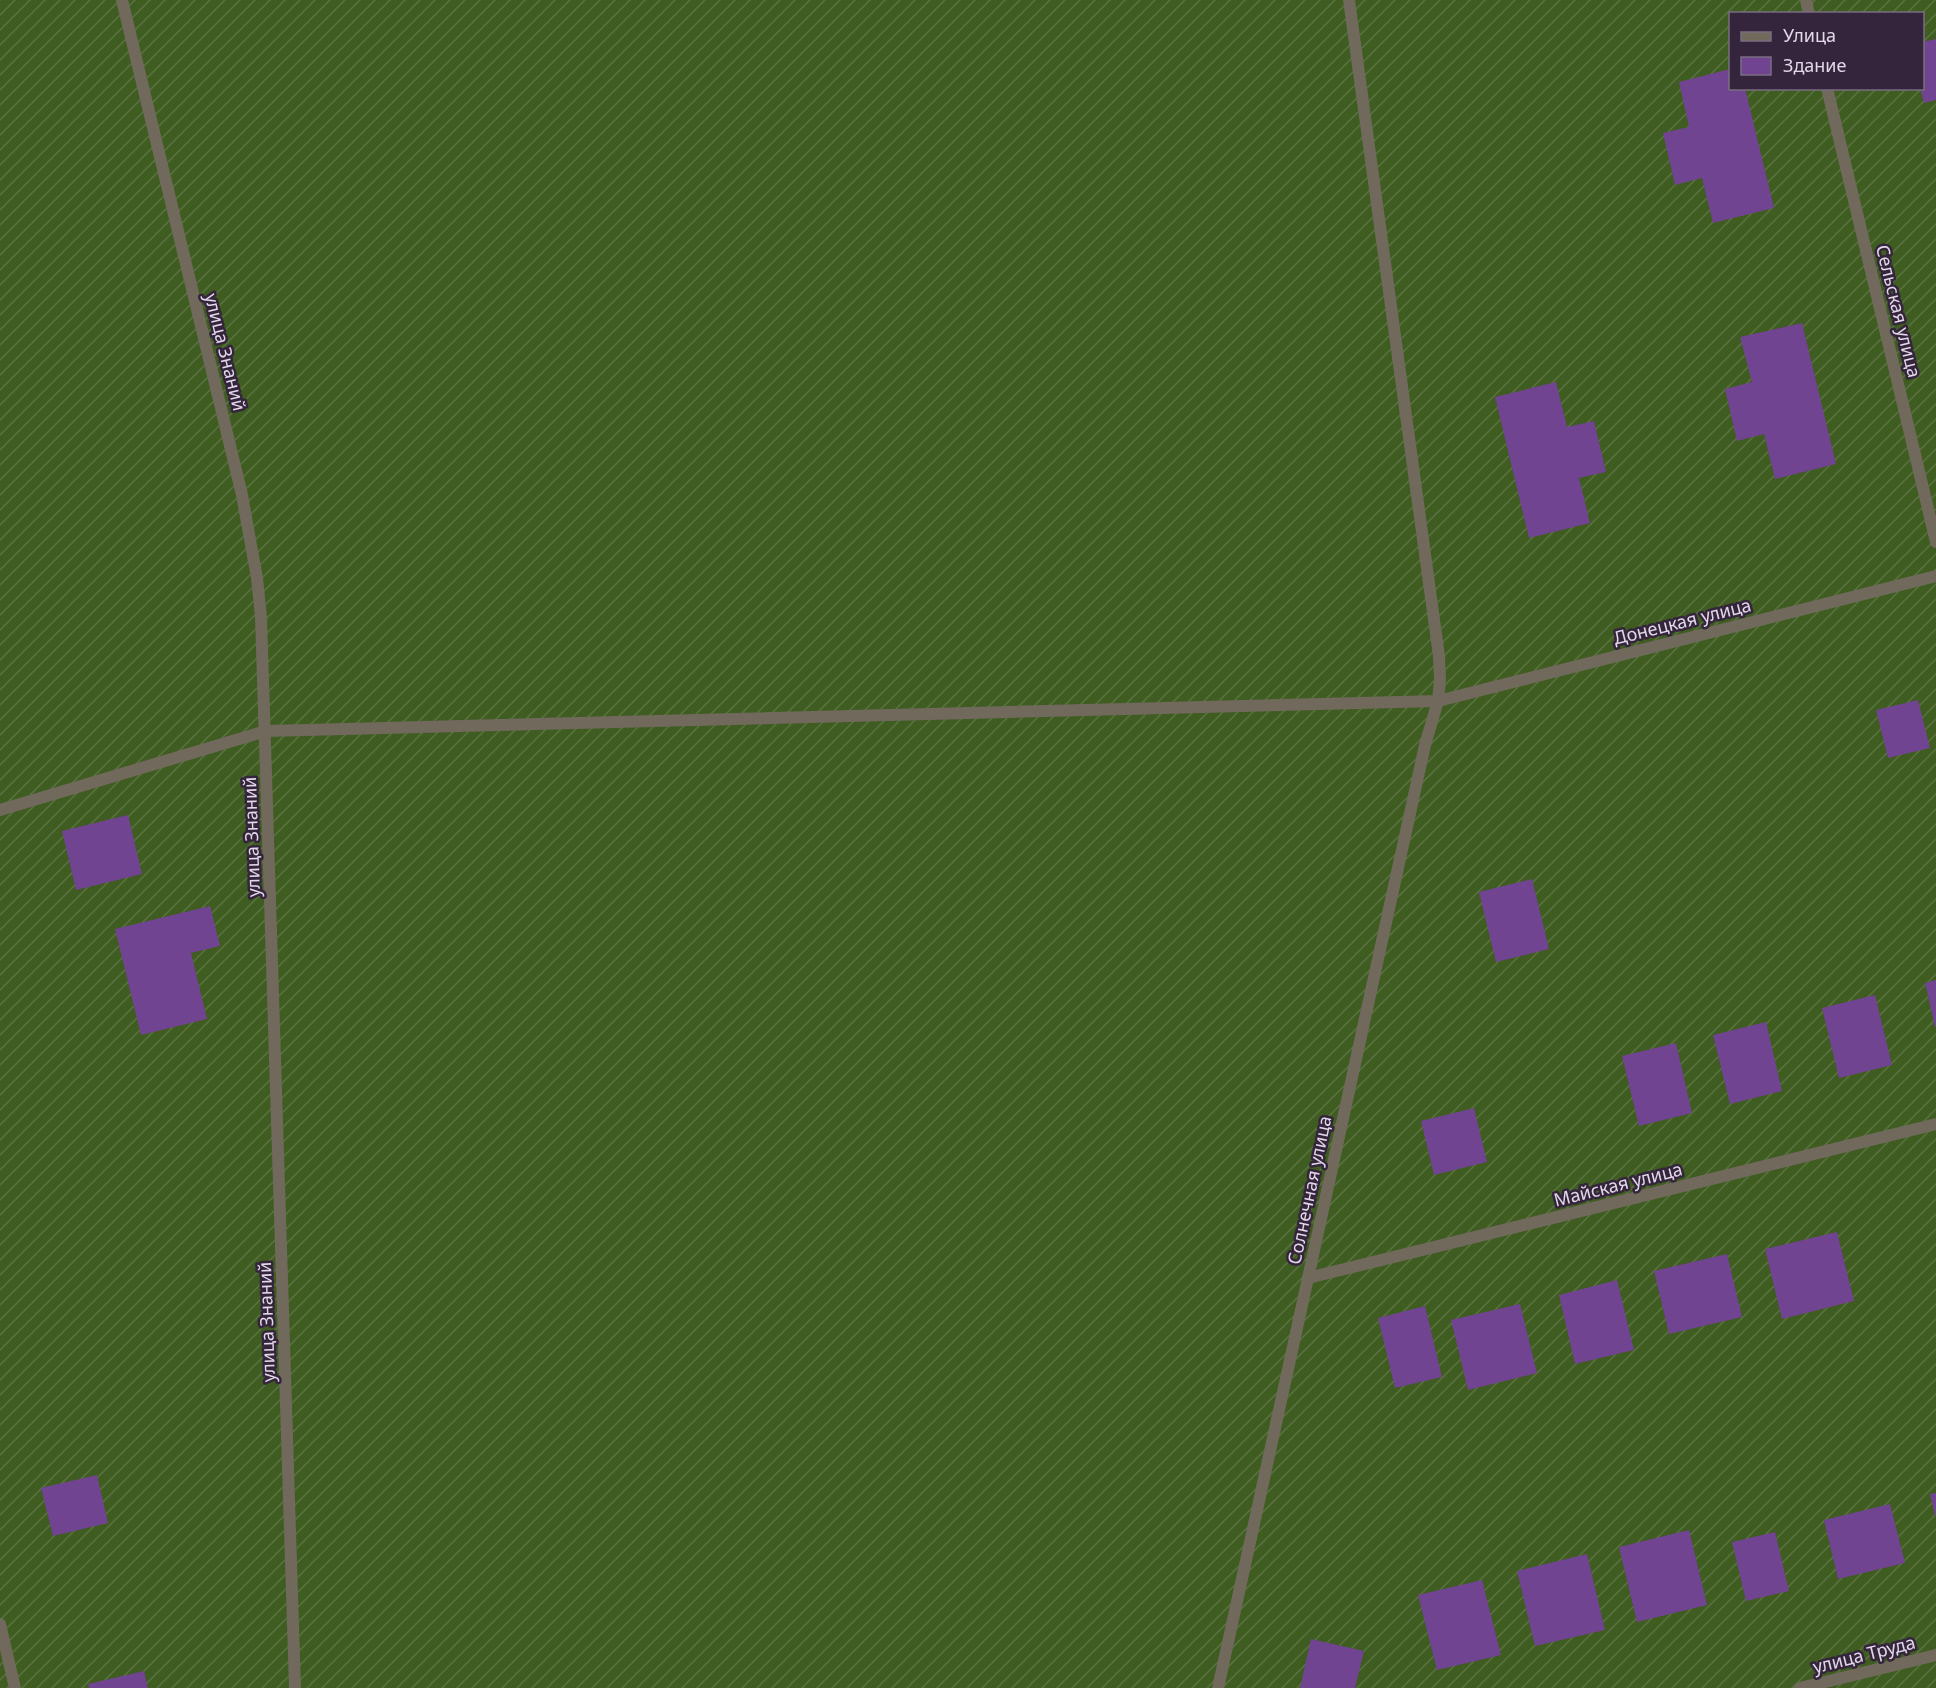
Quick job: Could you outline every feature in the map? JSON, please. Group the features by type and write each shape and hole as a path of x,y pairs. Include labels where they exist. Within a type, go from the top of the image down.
{"street":[{"name":"улица Знаний","path":"122,0 251,538 261,617 295,1688"},
{"name":"Солнечная улица","path":"1218,1688 1440,679 1439,656 1349,0"},
{"name":"Сельская улица","path":"1827,90 1936,542"},
{"name":"Донецкая улица","path":"0,810 266,731 1437,701 1936,576"},
{"name":"Майская улица","path":"1308,1278 1936,1124"},
{"path":"0,1624 15,1688"},
{"name":"улица Труда","path":"1800,1688 1936,1655"}],"green space":[{"path":"0,0 1936,0 1936,1688 0,1688"}],"building":[{"path":"1936,39 1936,100 1924,103 1921,90 1924,90 1924,42"},
{"path":"1729,69 1729,90 1745,90 1774,208 1713,223 1702,178 1675,185 1663,133 1689,127 1679,82"},
{"path":"1802,323 1836,464 1775,479 1764,434 1737,441 1725,389 1752,382 1740,337"},
{"path":"1556,382 1567,427 1594,421 1606,472 1579,478 1590,523 1529,538 1495,397"},
{"path":"1918,700 1930,748 1888,758 1876,710"},
{"path":"128,815 142,874 76,890 62,831"},
{"path":"1532,879 1549,949 1496,962 1479,892"},
{"path":"210,906 220,946 191,953 207,1019 141,1035 115,929"},
{"path":"1936,980 1936,1027 1935,1027 1925,983"},
{"path":"1875,995 1892,1065 1839,1078 1822,1008"},
{"path":"1766,1022 1782,1091 1730,1104 1713,1035"},
{"path":"1676,1043 1692,1113 1639,1126 1622,1056"},
{"path":"1474,1108 1487,1162 1434,1175 1421,1121"},
{"path":"1837,1232 1854,1301 1782,1319 1765,1249"},
{"path":"1727,1254 1742,1317 1669,1334 1654,1271"},
{"path":"1617,1280 1634,1350 1575,1364 1559,1295"},
{"path":"1520,1304 1537,1373 1468,1390 1451,1320"},
{"path":"1425,1306 1442,1377 1395,1388 1378,1318"},
{"path":"97,1475 108,1523 53,1536 41,1488"},
{"path":"1936,1493 1936,1516 1935,1516 1930,1494"},
{"path":"1890,1504 1905,1563 1838,1579 1824,1520"},
{"path":"1689,1530 1707,1605 1637,1622 1619,1547"},
{"path":"1775,1532 1789,1591 1746,1601 1732,1542"},
{"path":"1587,1554 1605,1630 1535,1646 1517,1571"},
{"path":"1482,1580 1501,1655 1437,1670 1418,1595"},
{"path":"1311,1639 1364,1651 1355,1688 1300,1688"},
{"path":"144,1671 148,1688 89,1688 88,1684"}]}
